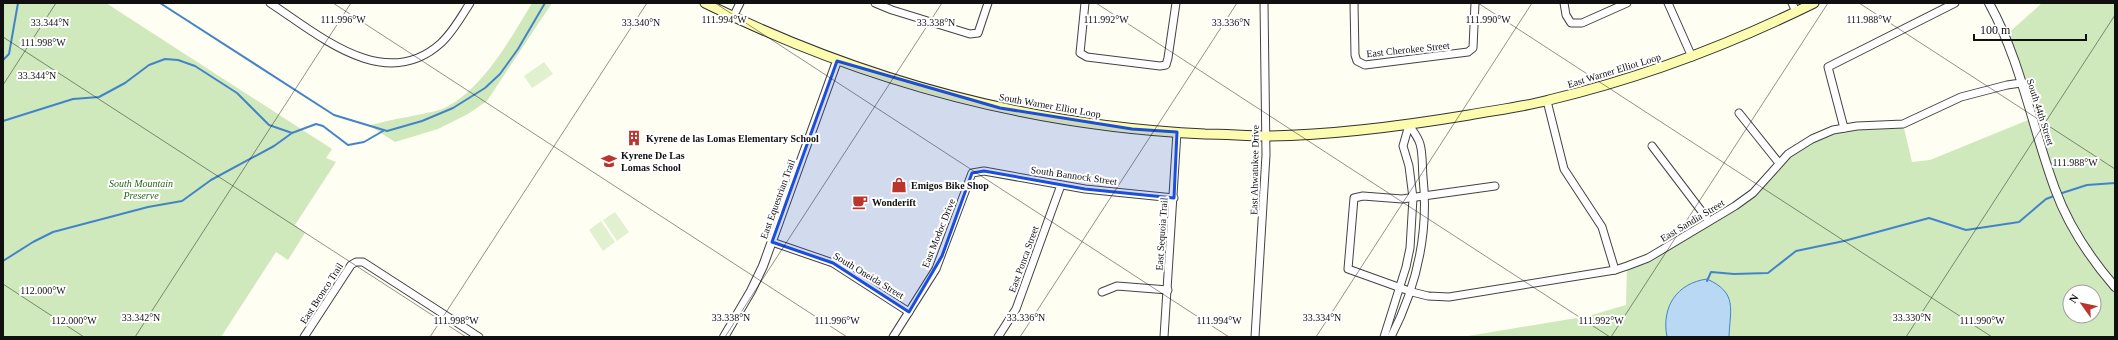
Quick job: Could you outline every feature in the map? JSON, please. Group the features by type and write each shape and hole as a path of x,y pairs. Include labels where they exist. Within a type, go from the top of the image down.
{"main road":[{"name":"South Warner Elliot Loop","path":"705,3 733,17 837,61 916,86 1000,108 1092,124 1177,132 1265,136 1326,134 1409,125"},
{"name":"East Warner Elliot Loop","path":"1409,125 1547,101 1619,82 1692,58 1814,3"}],"street":[{"path":"270,3 346,52 371,61 394,63 418,58 441,43 455,26 470,3"},
{"path":"733,17 740,3"},
{"path":"875,3 893,7 970,34 978,33 988,3"},
{"path":"1085,3 1080,53 1087,57 1160,66 1166,65 1176,3"},
{"name":"East Ahwatukee Drive","path":"1255,337 1263,213 1265,136 1264,3"},
{"name":"East Cherokee Street","path":"1354,3 1355,55 1357,61 1365,65 1468,52 1473,48 1475,41 1475,3"},
{"path":"1564,3 1566,14 1571,23 1582,23 1627,3"},
{"path":"1668,3 1692,58"},
{"path":"1792,3 1796,12"},
{"path":"1844,128 1828,67 1955,3"},
{"name":"South 44th Street","path":"1989,3 2011,48 2054,189 2088,253 2115,287"},
{"name":"East Equestrian Trail","path":"724,337 751,291 772,242 837,61"},
{"name":"East Sandia Street","path":"1419,197 1363,196 1354,198 1348,269 1412,292 1428,296 1449,297 1614,270 1648,258 1735,206 1753,193 1779,163 1799,146 1833,130 1903,124 1961,97 2007,85 2021,83"},
{"path":"1547,101 1564,169 1602,227 1614,270"},
{"path":"1739,113 1779,163"},
{"path":"1391,337 1412,292 1422,249 1425,225 1419,197 1403,146 1409,125"},
{"path":"1384,337 1400,288 1410,248 1419,197 1420,143 1409,125"},
{"name":"East Sequoia Trail","path":"1164,337 1177,132"},
{"path":"1652,146 1709,221"},
{"name":"South Bannock Street","path":"972,174 984,171 1061,185 1174,198"},
{"name":"East Modoc Drive","path":"893,337 936,269 972,174"},
{"name":"East Ponca Street","path":"998,337 1016,309 1061,185"},
{"path":"1419,197 1494,186"},
{"name":"South Oneida Street","path":"772,242 833,263 909,312"},
{"name":"East Bronco Trail","path":"304,337 351,265 356,262 363,262 479,337"},
{"path":"1102,292 1117,286 1168,290"}],"highlighted area":[{"path":"837,61 1000,108 1132,129 1177,132 1174,198 1085,189 984,171 972,173 942,256 909,312 833,263 772,242"}],"green space":[{"name":"South Mountain Preserve","path":"3,3 106,3 332,149 326,158 336,162 295,225 305,233 288,260 276,252 221,337 3,337"},
{"path":"532,3 552,3 487,101 468,114 438,129 395,142 370,126 381,122 439,110 454,103 480,79 493,64"},
{"path":"2042,3 2115,3 2115,337 1462,337 1588,316 1626,305 1627,266 1735,206 1779,163 1833,130 1903,124 1912,162 1930,160 2033,118 2005,36"},
{"path":"544,62 553,74 532,88 524,76"},
{"path":"615,212 629,232 617,241 603,220"},
{"path":"601,221 615,242 603,251 589,230"}],"water":[{"path":"1707,279 1717,284 1728,296 1731,310 1729,337 1667,337 1666,316 1674,298 1687,286 1696,281"}],"waterway":[{"path":"3,60 9,54 18,3"},
{"path":"160,3 334,115 387,131 422,121 453,108 485,88 500,74 518,49 545,3"},
{"path":"3,121 73,99 99,97 125,83 149,65 165,59 178,60 195,66 237,93 269,125 292,133 316,124 323,126 348,145 364,142 383,131"},
{"path":"3,261 33,242 53,232 148,207 182,201 211,180 274,146 292,133"},
{"path":"2059,194 2087,185 2115,183"},
{"path":"1707,281 1711,272 1734,274 1768,273 1796,251 1844,241 1929,218 1966,230 2019,222 2046,199 2054,196"}],"place":[{"name":"Kyrene de las Lomas Elementary School","path":"634,138"},
{"name":"Kyrene De Las Lomas School","path":"609,161"},
{"name":"Emigos Bike Shop","path":"899,185"},
{"name":"Wonderift","path":"860,202"}]}
